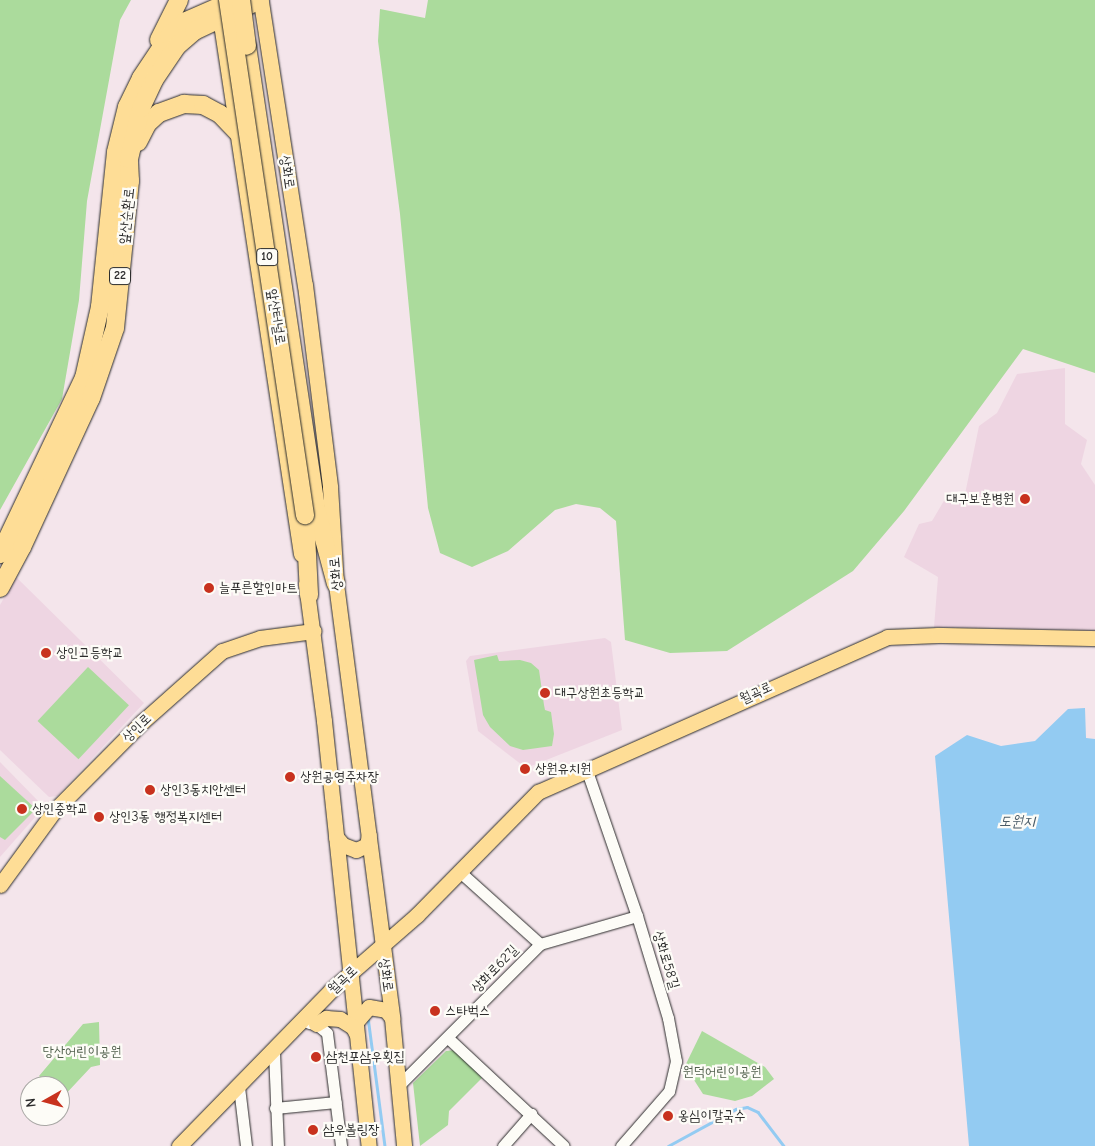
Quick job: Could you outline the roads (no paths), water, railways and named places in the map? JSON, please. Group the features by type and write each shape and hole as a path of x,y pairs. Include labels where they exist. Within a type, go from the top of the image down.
{"highway":[{"path":"147,69 179,0"},
{"name":"앞산순환로","path":"0,554 84,378 100,307 116,152 127,107 147,69 184,22 240,0"},
{"name":"앞산터널로","path":"240,0 311,514"},
{"name":"앞산순환로","path":"0,588 22,548 92,398 115,328 130,181 132,139 154,80 177,46 221,6 261,1"},
{"name":"앞산터널로","path":"221,6 311,514"},
{"path":"130,181 136,146 147,124 172,108 184,104 203,106 220,114 238,134"},
{"path":"311,514 336,584"},
{"path":"309,595 311,514"}],"main road":[{"name":"상화로","path":"261,1 305,286 330,487 336,584 392,1018 404,1146"},
{"name":"10","path":"221,6 274,388 314,631 352,971 356,1028 369,1146"},
{"name":"상인로","path":"0,885 54,811 142,722 222,652 260,638 314,631"},
{"name":"월곡로","path":"179,1146 274,1052 309,1023 352,971 418,915 538,792 887,637 938,634 1095,638"},
{"path":"336,837 342,845 356,850 367,844 369,835"},
{"path":"309,1023 326,1018 340,1019 356,1028 369,1007 386,1010 392,1018"}],"street":[{"name":"상화로58길","path":"587,771 637,916 668,1018 676,1061 669,1091 621,1146"},
{"path":"459,871 540,944"},
{"name":"상화로62길","path":"398,1085 448,1038 540,944 637,916"},
{"path":"309,1023 327,1033 341,1146"},
{"path":"448,1038 564,1146"},
{"path":"274,1052 278,1146"},
{"path":"239,1087 246,1146"},
{"path":"276,1108 336,1102"},
{"path":"503,1146 531,1114"}],"water":[{"name":"도원지","path":"1085,708 1086,738 1095,739 1095,1146 969,1146 935,756 967,735 1001,746 1035,741 1068,709"}],"waterway":[{"path":"368,1017 385,1146"},
{"path":"668,1146 736,1109 747,1107 758,1112 784,1146"}],"place":[{"name":"대구보훈병원","path":"1025,499"},
{"name":"늘푸른할인마트","path":"209,588"},
{"name":"상인고등학교","path":"46,653"},
{"name":"대구상원초등학교","path":"545,693"},
{"name":"상원유치원","path":"525,769"},
{"name":"상원공영주차장","path":"290,777"},
{"name":"상인3동치안센터","path":"150,790"},
{"name":"상인중학교","path":"22,809"},
{"name":"상인3동 행정복지센터","path":"99,817"},
{"name":"스타벅스","path":"435,1011"},
{"name":"삼천포삼우횟집","path":"316,1057"},
{"name":"옹심이칼국수","path":"668,1116"},
{"name":"삼우볼링장","path":"313,1130"}],"park label":[{"name":"당산어린이공원","path":"82,1052"},
{"name":"원덕어린이공원","path":"722,1072"}]}
